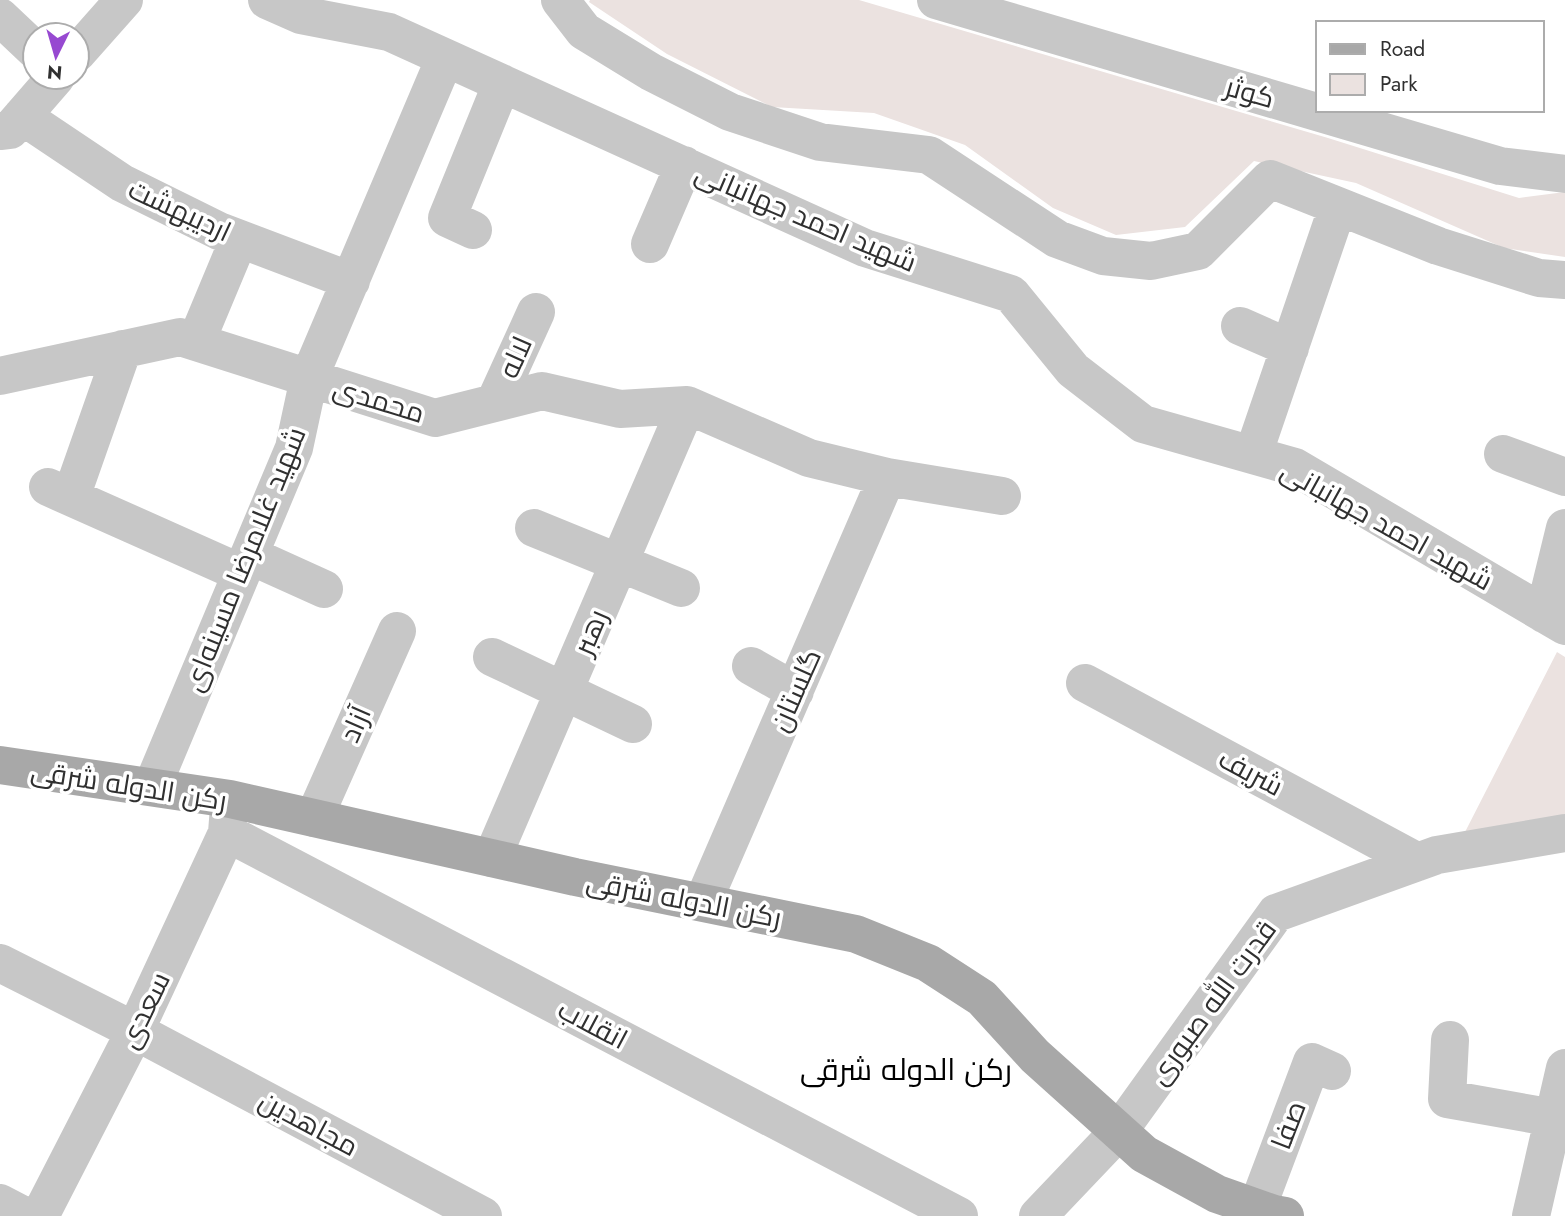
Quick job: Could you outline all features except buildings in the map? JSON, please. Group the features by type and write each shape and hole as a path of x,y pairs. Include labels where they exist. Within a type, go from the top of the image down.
{"main road":[{"name":"رکن الدوله شرقی","path":"0,765 152,787 229,816 314,818 856,934 928,963 982,998 1035,1056 1144,1154 1217,1194 1271,1212"}],"street":[{"path":"91,37 124,0"},
{"name":"شهید احمد جهانبانی","path":"267,0 301,15 385,16 445,58 865,248 1012,294 1073,370 1143,424 1295,467 1555,620"},
{"path":"560,0 584,31 651,72 730,112 820,142 929,155 1057,239 1104,256 1151,261 1198,251 1270,179 1438,246 1539,278 1565,280"},
{"name":"کوثر","path":"936,0 1316,112"},
{"path":"0,17 21,37"},
{"name":"شهید غلامرضا مسینه‌ای","path":"152,787 294,448 309,378 445,58"},
{"path":"473,230 447,218 502,83"},
{"path":"11,124 43,91"},
{"name":"کوثر","path":"1317,112 1500,166 1565,174"},
{"name":"اردیبهشت","path":"11,124 122,183 239,239 351,281"},
{"path":"650,244 684,165"},
{"path":"1253,455 1338,206"},
{"path":"196,342 239,239"},
{"name":"لاله","path":"495,402 536,312"},
{"path":"1240,326 1290,348"},
{"name":"محمدی","path":"0,376 180,337 435,418 542,391 620,409 687,405 809,458 887,477 1002,496"},
{"path":"123,349 59,492 245,564 324,589"},
{"name":"رهبر","path":"492,858 687,405"},
{"path":"1503,454 1565,477"},
{"name":"گلستان","path":"703,902 887,477"},
{"path":"534,528 681,588"},
{"path":"1555,620 1565,528"},
{"name":"آزاد","path":"314,818 397,631"},
{"path":"492,657 632,724"},
{"path":"751,666 795,691"},
{"name":"شریف","path":"1085,683 1418,862"},
{"name":"سعدی","path":"40,1216 135,1031 229,816"},
{"name":"انقلاب","path":"229,816 958,1216"},
{"name":"قدرت الله صبوری","path":"1038,1216 1119,1131 1276,913 1437,855 1565,833"},
{"name":"مجاهدین","path":"0,962 483,1216"},
{"path":"1450,1040 1447,1099 1554,1118"},
{"name":"صفا","path":"1271,1212 1312,1062 1332,1071"},
{"path":"1531,1216 1565,1068"},
{"path":"0,1203 25,1216"}],"green space":[{"path":"859,0 1328,138 1519,198 1565,192 1565,257 1504,248 1356,183 1254,161 1185,227 1116,235 1053,208 965,145 874,113 772,107 667,54 589,2"},
{"path":"1557,652 1565,657 1565,819 1464,834"}],"district":[{"name":"رکن الدوله شرقی","path":"906,1070"}]}
